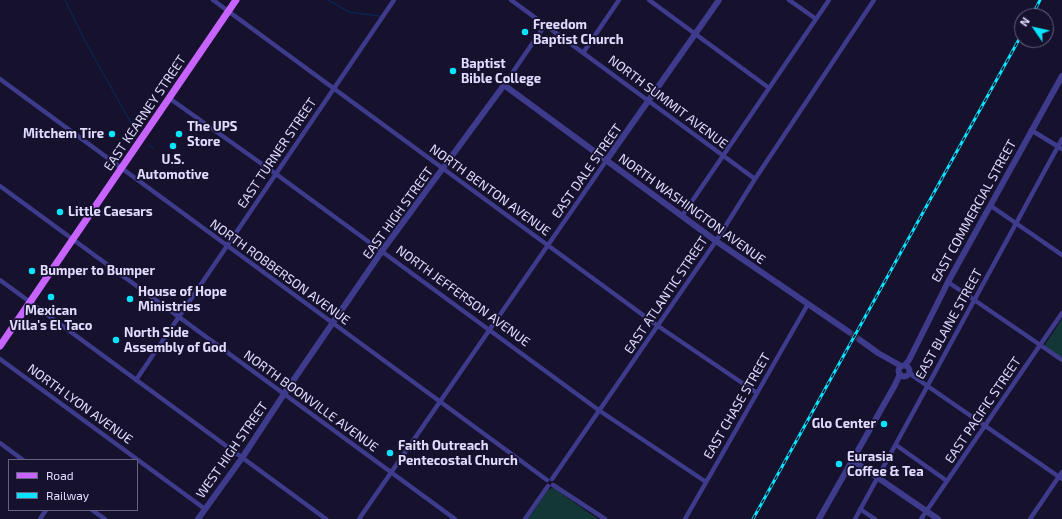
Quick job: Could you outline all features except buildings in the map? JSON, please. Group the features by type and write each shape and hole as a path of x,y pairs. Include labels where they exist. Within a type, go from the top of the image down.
{"main road":[{"name":"EAST KEARNEY STREET","path":"0,346 236,0"}],"street":[{"name":"NORTH BENTON AVENUE","path":"214,0 658,326 757,393"},
{"name":"EAST TURNER STREET","path":"136,380 394,0"},
{"name":"NORTH SUMMIT AVENUE","path":"511,0 518,2 545,25 755,179"},
{"path":"583,53 619,0"},
{"path":"649,0 769,88"},
{"name":"EAST DALE STREET","path":"359,519 719,0"},
{"path":"789,0 816,19"},
{"path":"682,216 830,0"},
{"name":"EAST ATLANTIC STREET","path":"525,519 716,241 755,179 874,0"},
{"name":"EAST HIGH STREET","path":"284,394 382,252 504,85 545,25"},
{"name":"EAST COMMERCIAL STREET","path":"819,519 904,371 948,282 1032,130 1060,84 1062,76"},
{"name":"NORTH ROBBERSON AVENUE","path":"0,79 332,324 550,483 603,519"},
{"name":"NORTH WASHINGTON AVENUE","path":"504,85 716,241 849,332"},
{"name":"NORTH JEFFERSON AVENUE","path":"169,98 276,174 600,411 706,482"},
{"path":"1032,130 1060,148"},
{"name":"EAST BLAINE STREET","path":"855,519 1016,223 1060,148 1062,139"},
{"name":"NORTH BOONVILLE AVENUE","path":"0,186 455,519"},
{"path":"991,206 1062,255"},
{"path":"0,280 326,519"},
{"path":"948,282 1062,360"},
{"name":"EAST CHASE STREET","path":"686,519 808,304"},
{"name":"EAST PACIFIC STREET","path":"921,519 1062,313"},
{"path":"860,340 1060,478"},
{"name":"NORTH LYON AVENUE","path":"0,359 137,459"},
{"name":"WEST HIGH STREET","path":"198,519 242,458 284,394"},
{"path":"0,443 22,459"},
{"path":"896,445 947,481"},
{"name":"NORTH LYON AVENUE","path":"138,460 205,509"},
{"path":"852,460 938,519"},
{"path":"1030,519 1060,478 1062,472"},
{"path":"860,509 875,519"},
{"path":"93,511 105,519"}],"green space":[{"path":"1062,319 1062,358 1044,346"},
{"path":"552,488 598,519 528,519 548,490"}],"waterway":[{"path":"65,0 84,39 136,132"},
{"path":"328,0 349,12 380,16"},
{"path":"149,145 153,148"}],"tunnel":[{"path":"849,332 860,340"}],"railway":[{"path":"1036,8 1040,0"},
{"path":"753,519 1014,48"}],"place":[{"name":"Freedom Baptist Church","path":"525,32"},
{"name":"Baptist Bible College","path":"453,71"},
{"name":"Mitchem Tire","path":"112,134"},
{"name":"The UPS Store","path":"179,134"},
{"name":"U.S. Automotive","path":"173,146"},
{"name":"Little Caesars","path":"60,212"},
{"name":"Bumper to Bumper","path":"32,271"},
{"name":"Mexican Villa's El Taco","path":"51,297"},
{"name":"House of Hope Ministries","path":"130,299"},
{"name":"North Side Assembly of God","path":"116,340"},
{"name":"Glo Center","path":"884,424"},
{"name":"Faith Outreach Pentecostal Church","path":"390,453"},
{"name":"Eurasia Coffee & Tea","path":"839,464"}]}
